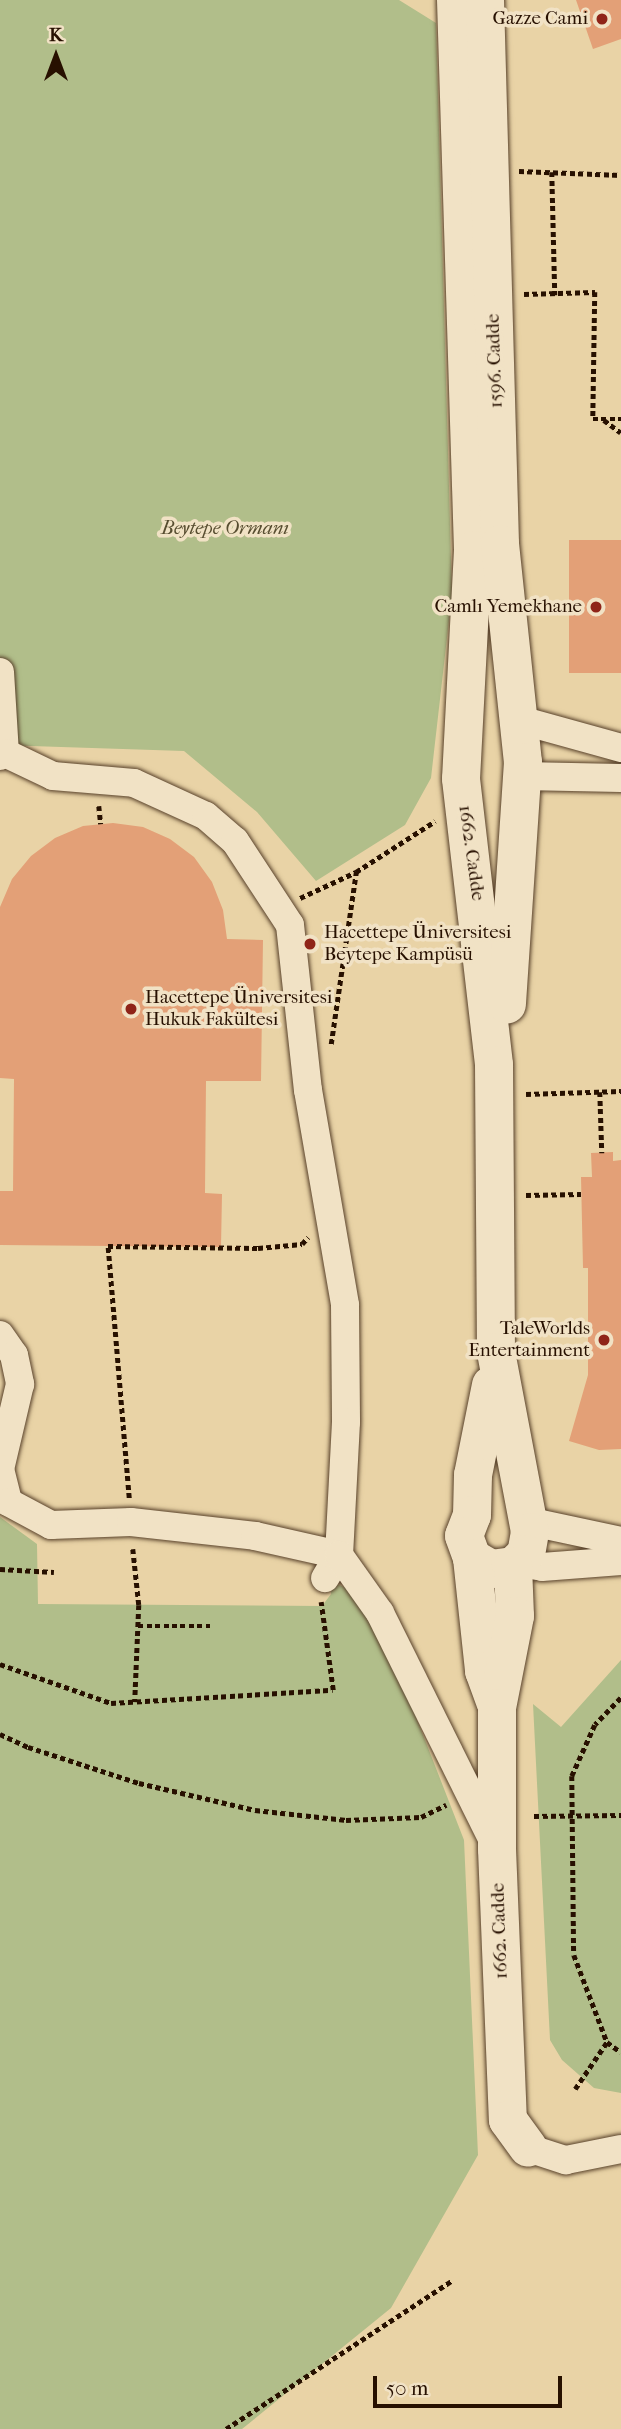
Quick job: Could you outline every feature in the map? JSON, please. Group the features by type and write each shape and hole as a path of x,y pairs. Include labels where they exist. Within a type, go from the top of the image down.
{"street":[{"name":"1596. Cadde","path":"456,0 473,550 461,715 462,782"},
{"name":"1596. Cadde","path":"485,0 500,544 520,720 522,776"},
{"path":"0,672 3,754 53,776 134,783 176,799 206,816 235,841 261,876 290,925 308,1090 345,1305 346,1422 328,1575"},
{"path":"461,715 503,715 621,748"},
{"path":"462,782 522,776 621,778"},
{"name":"1662. Cadde","path":"494,1065 507,1014 522,776"},
{"name":"1662. Cadde","path":"462,782 494,1065 496,1352 530,1544 515,1564 515,1616 497,1707 497,1849 508,2120 527,2148"},
{"path":"0,1335 14,1355 20,1384 0,1469 8,1502 51,1525 131,1522 256,1536 328,1575 380,1613 497,1849"},
{"name":"1662. Cadde","path":"496,1352 473,1475 472,1515 464,1536 472,1558 484,1671 497,1707"},
{"path":"472,1515 491,1504 501,1504 520,1512 527,1521 621,1541"},
{"path":"472,1558 491,1569 515,1564 542,1567 621,1561"},
{"path":"527,2148 566,2160 621,2149"}],"path":[{"path":"491,170 621,176"},
{"path":"552,172 555,295"},
{"path":"493,294 555,295 596,292 593,419 621,419"},
{"path":"604,419 621,433"},
{"path":"293,888 300,898 356,872 428,827 462,782"},
{"path":"330,1056 356,872"},
{"path":"526,1094 621,1091"},
{"path":"600,1092 602,1153"},
{"path":"525,1195 581,1194"},
{"path":"135,1702 138,1626 108,1246 222,1249 302,1244 328,1211"},
{"path":"0,1569 54,1572"},
{"path":"0,1664 68,1691 111,1703 333,1690 328,1575"},
{"path":"138,1626 210,1626"},
{"path":"621,1698 596,1726 572,1776 574,1955 607,2042 621,2052"},
{"path":"0,1734 27,1747 139,1783 254,1810 346,1820 421,1817 469,1793"},
{"path":"534,1816 573,1812 621,1815"},
{"path":"575,2089 607,2042"},
{"path":"226,2429 451,2281"}],"green space":[{"name":"Beytepe Ormanı","path":"0,0 399,0 436,23 452,594 431,778 405,825 316,881 257,812 184,751 0,745"},
{"path":"0,1517 37,1544 38,1604 322,1606 331,1594 331,1582 355,1591 400,1676 464,1840 478,2155 391,2308 242,2429 0,2429"},
{"path":"621,1660 621,2093 594,2088 562,2060 550,2040 533,1704 561,1727"}],"building":[{"name":"Gazze Cami","path":"576,0 621,0 621,39 593,49"},
{"name":"Camlı Yemekhane","path":"569,540 621,540 621,673 569,673"},
{"name":"Hacettepe Üniversitesi Hukuk Fakültesi","path":"113,823 143,827 170,839 194,857 212,882 223,910 227,939 263,940 261,1081 206,1081 205,1193 222,1194 221,1247 0,1245 0,1191 13,1191 14,1079 0,1078 0,907 12,879 31,856 55,838 83,826"},
{"path":"613,1152 613,1161 621,1160 621,1449 599,1450 569,1441 588,1375 588,1268 583,1268 581,1177 592,1177 591,1153"}],"place":[{"name":"Gazze Cami","path":"602,19"},
{"name":"Camlı Yemekhane","path":"596,607"},
{"name":"Hacettepe Üniversitesi Beytepe Kampüsü","path":"310,944"},
{"name":"Hacettepe Üniversitesi Hukuk Fakültesi","path":"131,1009"},
{"name":"TaleWorlds Entertainment","path":"604,1340"}]}
